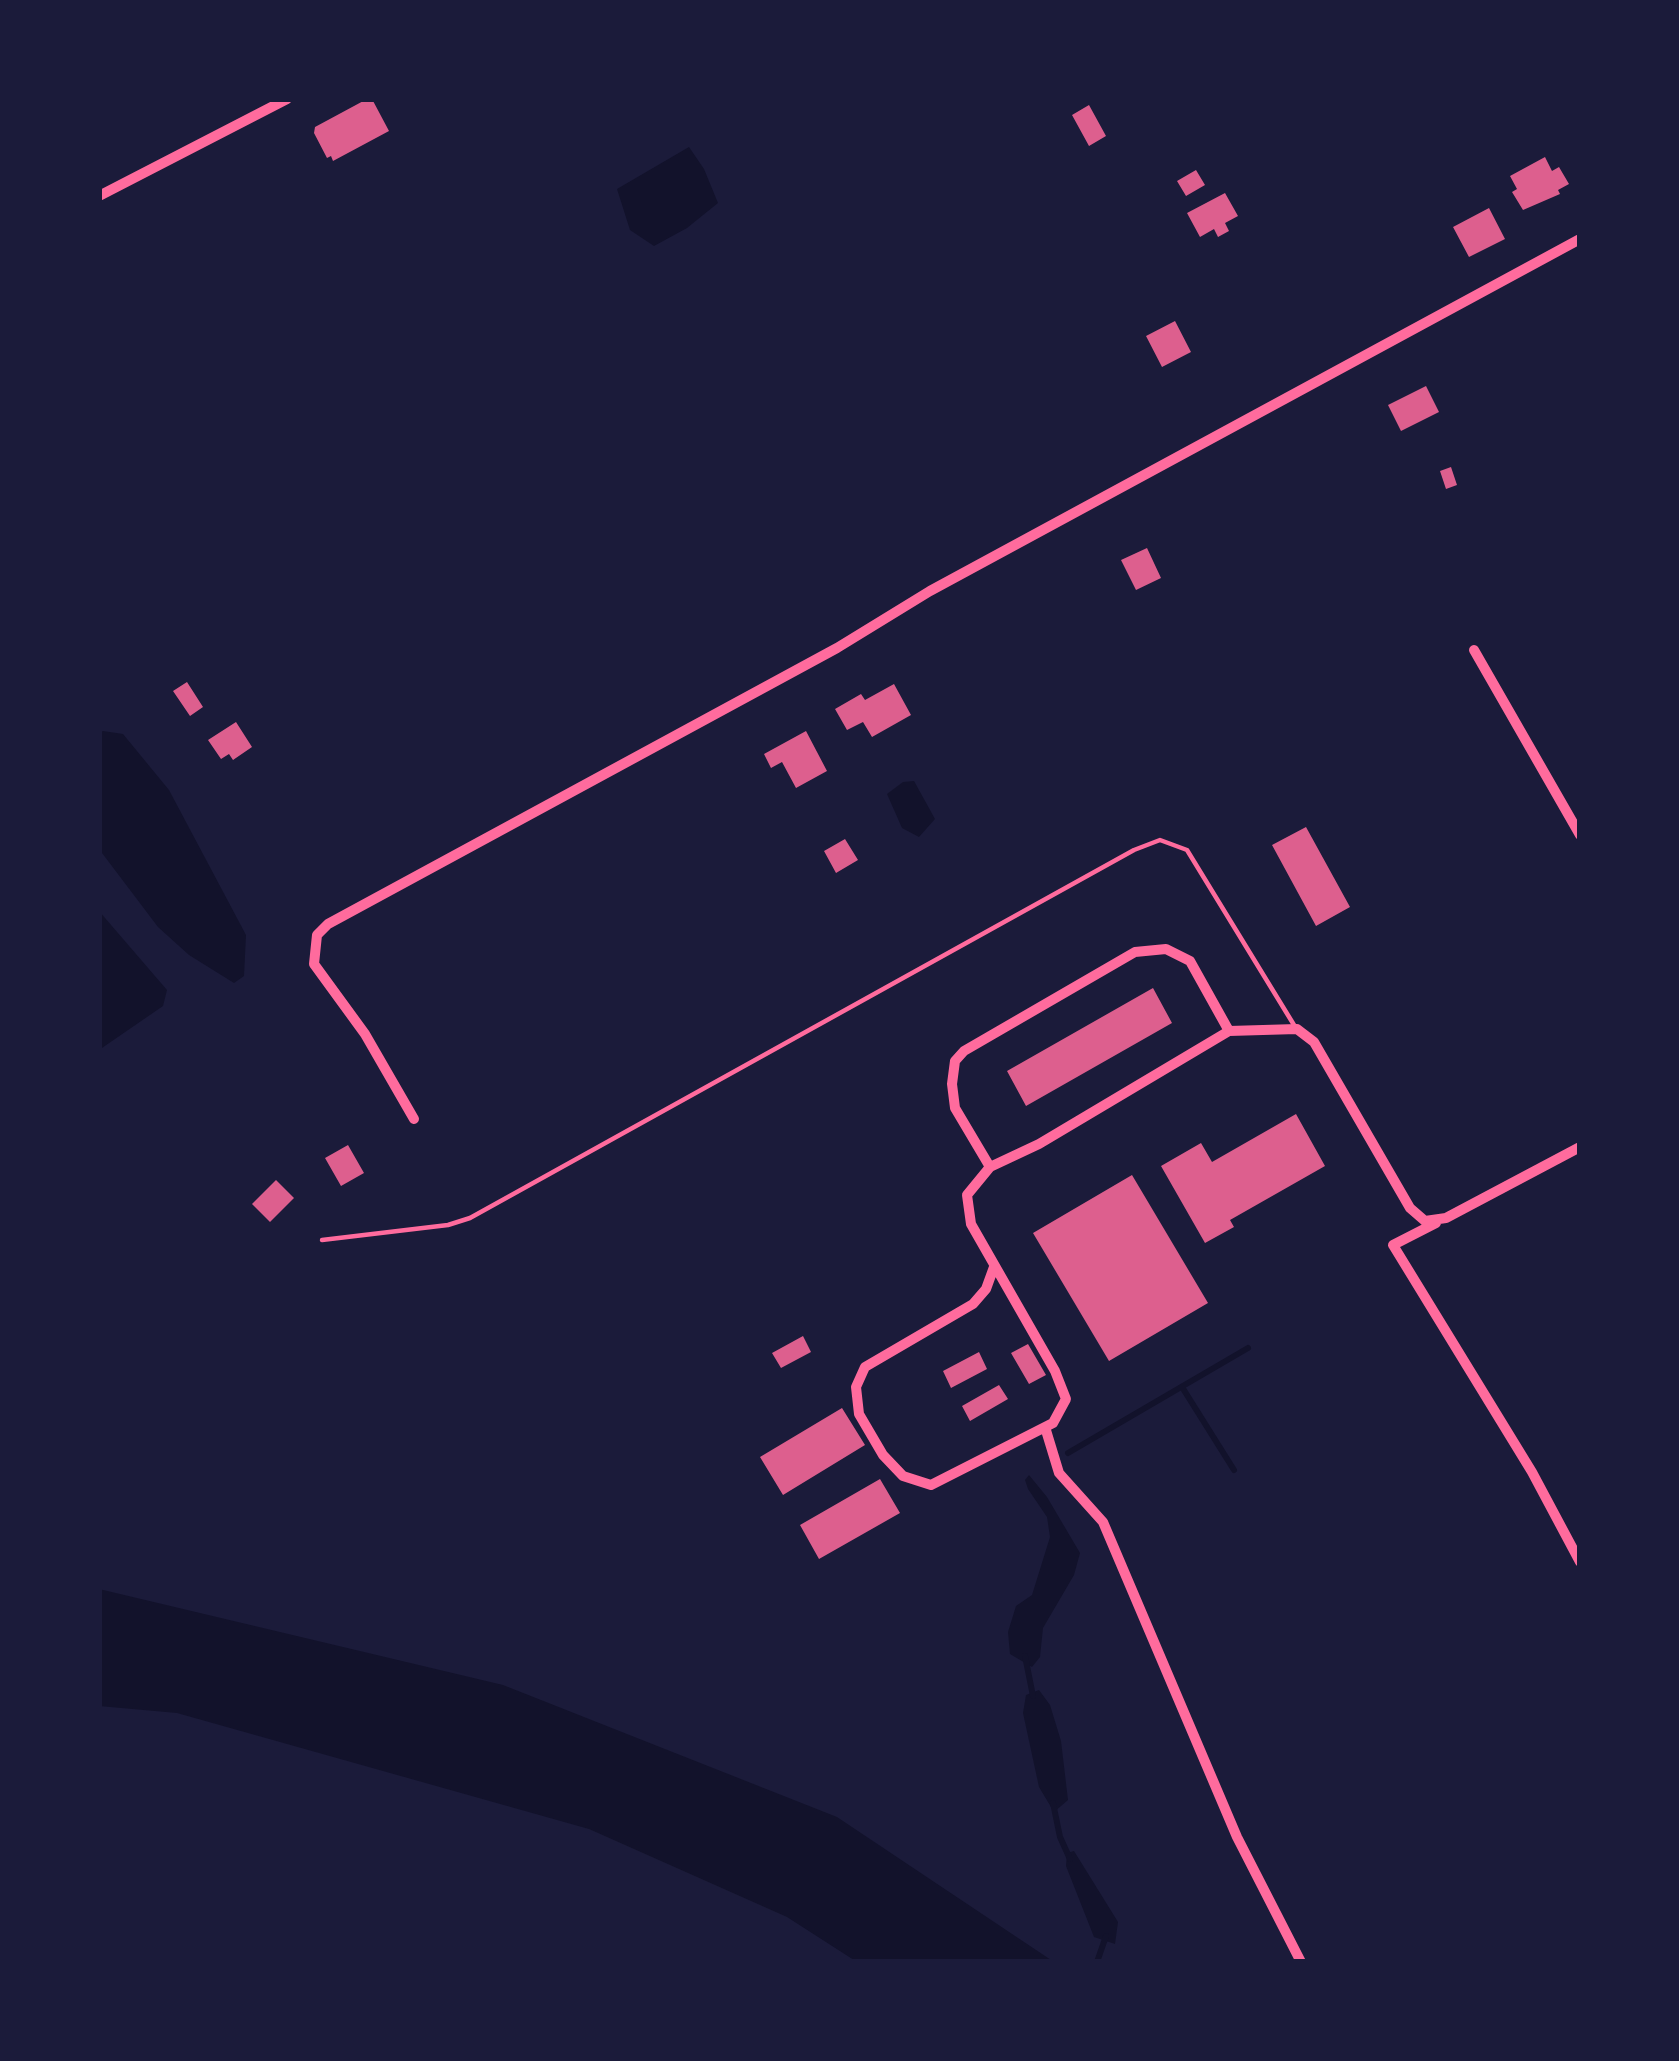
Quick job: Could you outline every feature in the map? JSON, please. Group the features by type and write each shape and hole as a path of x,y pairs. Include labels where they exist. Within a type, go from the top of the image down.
{"street":[{"path":"99,196 287,99"},
{"path":"414,1119 365,1034 314,964 317,935 328,924 837,647 929,591 1580,239"},
{"path":"1474,650 1580,835"},
{"path":"990,1167 955,1108 955,1061 964,1051 1135,952 1166,949 1190,961 1229,1030"},
{"path":"994,1267 986,1289 973,1304 866,1367 856,1387 859,1414 883,1455 903,1476 931,1484 1053,1424 1066,1399 1055,1371 971,1224 968,1195 990,1167 1039,1144 1229,1030 1297,1029 1313,1042 1410,1208 1425,1221 1446,1218"},
{"path":"1580,1147 1393,1245 1532,1472 1580,1562"},
{"path":"1045,1427 1059,1473 1103,1522 1238,1837 1301,1962"}],"lane":[{"path":"322,1240 448,1225 470,1218 1113,861 1160,840 1186,850 1297,1029"}],"shaded area":[{"path":"689,147 718,203 654,246 630,230 617,189"},
{"path":"99,733 123,734 169,790 246,935 244,976 234,983 189,955 158,927 99,849"},
{"path":"914,781 935,819 919,837 902,828 887,794 903,782"},
{"path":"99,911 167,990 163,1006 99,1050"},
{"path":"1029,1475 1080,1553 1074,1575 1043,1628 1040,1657 1032,1667 1010,1654 1008,1632 1016,1606 1032,1595 1050,1537 1047,1517 1028,1489 1025,1480"},
{"path":"99,1589 503,1685 837,1817 1054,1962 857,1962 787,1917 589,1829 177,1713 99,1706"},
{"path":"1039,1690 1050,1705 1061,1741 1068,1800 1054,1812 1039,1787 1023,1713 1026,1695"},
{"path":"1074,1851 1118,1922 1115,1944 1094,1937 1066,1866 1067,1853"}],"building":[{"path":"372,99 389,131 333,161 327,158 315,127"},
{"path":"1089,105 1106,136 1089,146 1072,115"},
{"path":"1545,157 1552,171 1559,167 1569,184 1558,190 1560,194 1523,210 1512,192 1517,189 1510,176"},
{"path":"1196,170 1205,185 1186,196 1177,181"},
{"path":"1225,193 1238,216 1225,223 1229,231 1218,237 1214,229 1200,237 1187,213"},
{"path":"1489,208 1505,239 1469,257 1453,227"},
{"path":"1175,321 1191,352 1162,367 1146,336"},
{"path":"1426,386 1439,412 1401,431 1388,405"},
{"path":"1451,467 1457,485 1446,489 1440,471"},
{"path":"1147,548 1161,578 1136,590 1121,560"},
{"path":"187,682 203,707 190,716 173,691"},
{"path":"894,684 911,715 872,737 863,722 847,730 835,709 861,694 865,700"},
{"path":"236,722 252,747 233,760 229,754 221,759 208,740"},
{"path":"806,731 827,771 796,788 782,762 771,768 764,754"},
{"path":"1306,827 1350,907 1316,926 1272,845"},
{"path":"845,839 858,860 836,873 824,851"},
{"path":"1153,988 1172,1023 1026,1106 1007,1071"},
{"path":"1296,1114 1325,1166 1230,1220 1234,1227 1205,1243 1161,1166 1201,1143 1212,1162"},
{"path":"348,1145 364,1173 341,1186 325,1158"},
{"path":"1132,1175 1208,1303 1109,1361 1033,1233"},
{"path":"276,1180 294,1198 270,1222 252,1204"},
{"path":"803,1336 811,1352 781,1368 772,1353"},
{"path":"1028,1344 1046,1375 1029,1384 1011,1353"},
{"path":"979,1352 987,1369 951,1388 943,1371"},
{"path":"999,1385 1008,1399 970,1421 962,1406"},
{"path":"842,1408 865,1445 783,1495 760,1457"},
{"path":"880,1479 900,1513 819,1559 800,1525"}],"waterway":[{"path":"1068,1453 1248,1348"},
{"path":"1182,1387 1234,1470"},
{"path":"1025,1656 1033,1696"},
{"path":"1053,1803 1070,1859"},
{"path":"1097,1962 1106,1936"}]}
